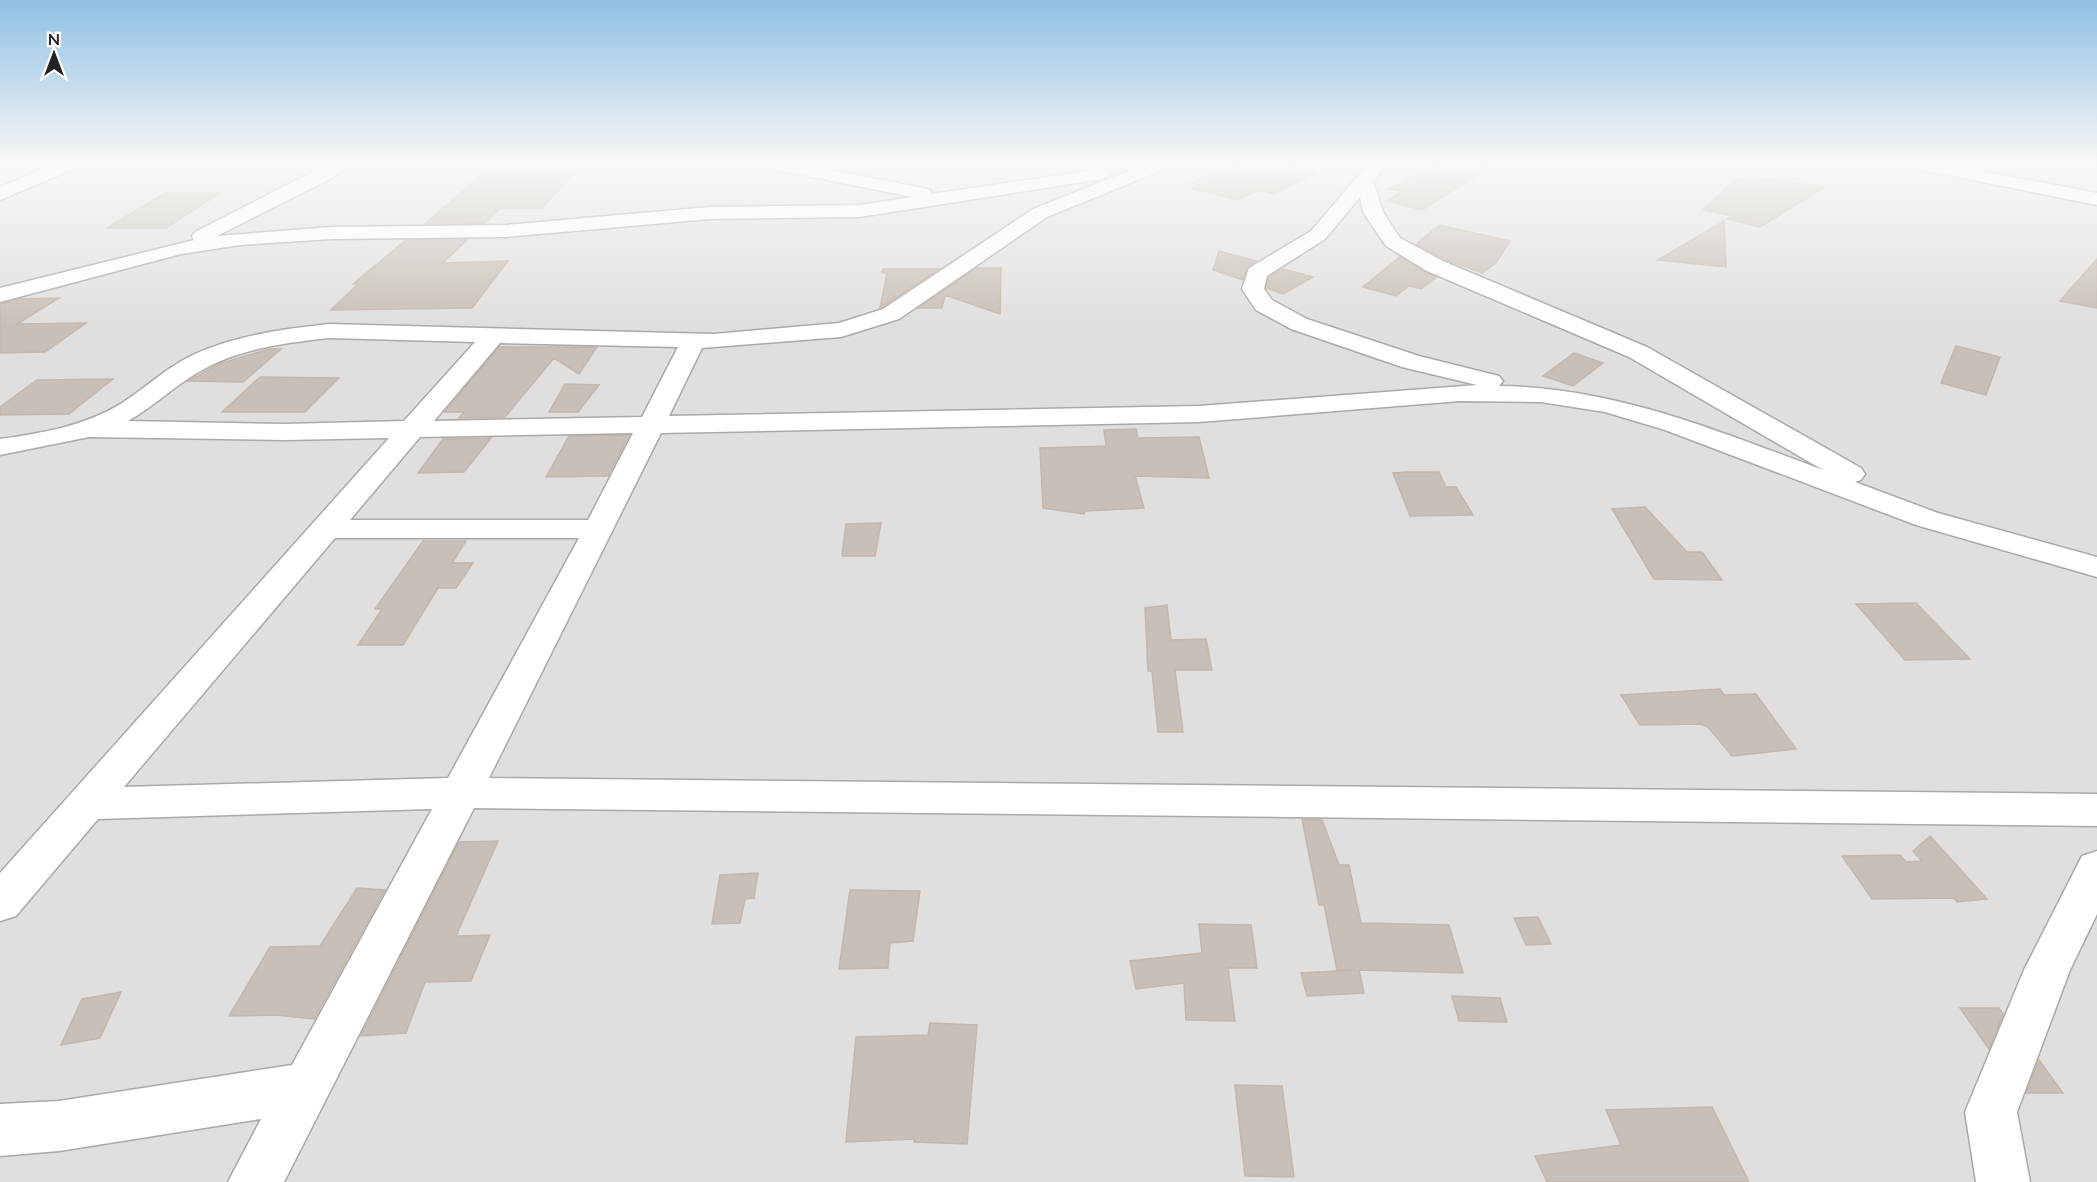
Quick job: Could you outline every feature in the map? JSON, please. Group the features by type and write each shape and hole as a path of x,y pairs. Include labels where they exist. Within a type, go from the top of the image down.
{"street":[{"path":"180,248 241,217"},
{"path":"0,295 180,248 240,239 332,233 506,231 663,217"},
{"path":"0,447 42,441 88,429 129,410 202,359 238,346 284,336 329,331 694,340 781,337 841,330 891,314 1034,217"},
{"path":"1334,217 1318,236 1257,273 1253,289 1264,304 1299,324 1411,362 1541,394 1608,405 1675,424 1928,519 2097,567"},
{"path":"1376,217 1393,242 1435,266 1638,352 1928,519"},
{"path":"0,903 494,335"},
{"path":"255,1182 461,793 694,340"},
{"path":"88,429 284,432 1199,414 1460,393 1541,394"},
{"path":"324,529 598,529"},
{"path":"86,804 461,793 2097,810"},
{"path":"2003,1182 1991,1112 2048,970 2097,868"},
{"path":"0,1130 59,1126 307,1087"}],"shaded area":[{"path":"0,217 2097,217 2097,1182 0,1182"}],"building":[{"path":"125,217 183,217 166,228 107,228"},
{"path":"433,217 491,217 485,223 425,224"},
{"path":"1730,217 1776,217 1760,227 1727,219"},
{"path":"1724,221 1726,267 1658,260"},
{"path":"1439,225 1510,241 1496,263 1482,273 1444,259 1416,244"},
{"path":"406,240 467,240 443,263 508,261 472,308 331,310 358,284 353,284"},
{"path":"1219,251 1256,261 1247,267 1243,280 1213,270"},
{"path":"1400,257 1436,277 1421,289 1409,286 1396,296 1363,287"},
{"path":"2097,259 2097,308 2060,301"},
{"path":"976,268 1001,268 1000,314 945,295 942,308 919,308"},
{"path":"883,269 939,269 880,308 887,274 882,272"},
{"path":"1283,269 1313,277 1283,294 1266,288 1269,277"},
{"path":"59,298 17,324 86,323 45,352 0,353 0,304 20,299"},
{"path":"1956,346 2000,357 1986,395 1941,383"},
{"path":"499,347 597,347 579,374 554,358 505,417 459,418 464,412 445,412"},
{"path":"269,349 281,349 243,382 188,381 219,364"},
{"path":"1574,353 1603,363 1573,386 1543,376"},
{"path":"260,377 339,378 305,412 222,412"},
{"path":"113,379 69,414 0,415 0,407 37,380"},
{"path":"565,384 599,385 578,412 549,412"},
{"path":"1136,429 1138,438 1199,437 1209,478 1135,476 1144,508 1085,511 1084,514 1043,508 1040,448 1106,446 1104,430"},
{"path":"629,435 608,476 546,477 569,436"},
{"path":"491,438 464,472 418,473 443,439"},
{"path":"1439,472 1446,487 1456,487 1473,515 1410,516 1393,473"},
{"path":"1645,507 1687,552 1702,552 1722,580 1654,579 1612,509"},
{"path":"881,523 875,556 842,556 846,524"},
{"path":"423,541 466,541 452,563 473,563 456,588 438,588 403,645 358,645 382,609 375,609"},
{"path":"1916,603 1970,659 1905,660 1856,604"},
{"path":"1167,605 1171,640 1206,639 1212,670 1175,670 1183,732 1158,732 1152,671 1148,671 1145,608"},
{"path":"1720,689 1724,695 1756,694 1796,749 1732,756 1708,727 1701,724 1640,725 1621,695"},
{"path":"1302,819 1322,820 1339,865 1349,865 1361,923 1449,925 1463,973 1359,970 1364,993 1307,996 1301,973 1354,970 1337,970 1324,905 1319,905"},
{"path":"1930,836 1987,899 1957,902 1954,898 1872,899 1842,856 1900,855 1906,862 1922,861 1913,851"},
{"path":"498,841 456,936 490,935 471,981 425,982 406,1033 361,1036 459,842"},
{"path":"758,873 754,898 745,899 740,923 712,924 720,875"},
{"path":"357,888 385,890 314,1019 276,1015 229,1016 270,947 320,946"},
{"path":"850,890 920,891 913,941 890,943 888,968 839,969"},
{"path":"1538,917 1551,944 1526,945 1514,918"},
{"path":"1199,924 1251,925 1257,968 1228,968 1235,1021 1186,1020 1184,983 1136,989 1130,961 1202,953"},
{"path":"121,992 100,1038 61,1045 82,999"},
{"path":"1452,996 1500,998 1507,1022 1459,1021"},
{"path":"1960,1008 1999,1008 2003,1014 1989,1049"},
{"path":"930,1023 977,1025 967,1144 914,1142 915,1139 846,1142 856,1037 928,1035"},
{"path":"2039,1060 2063,1093 2026,1093"},
{"path":"1235,1085 1282,1086 1294,1177 1245,1176"},
{"path":"1712,1107 1749,1182 1547,1182 1535,1156 1621,1145 1606,1110"}]}
